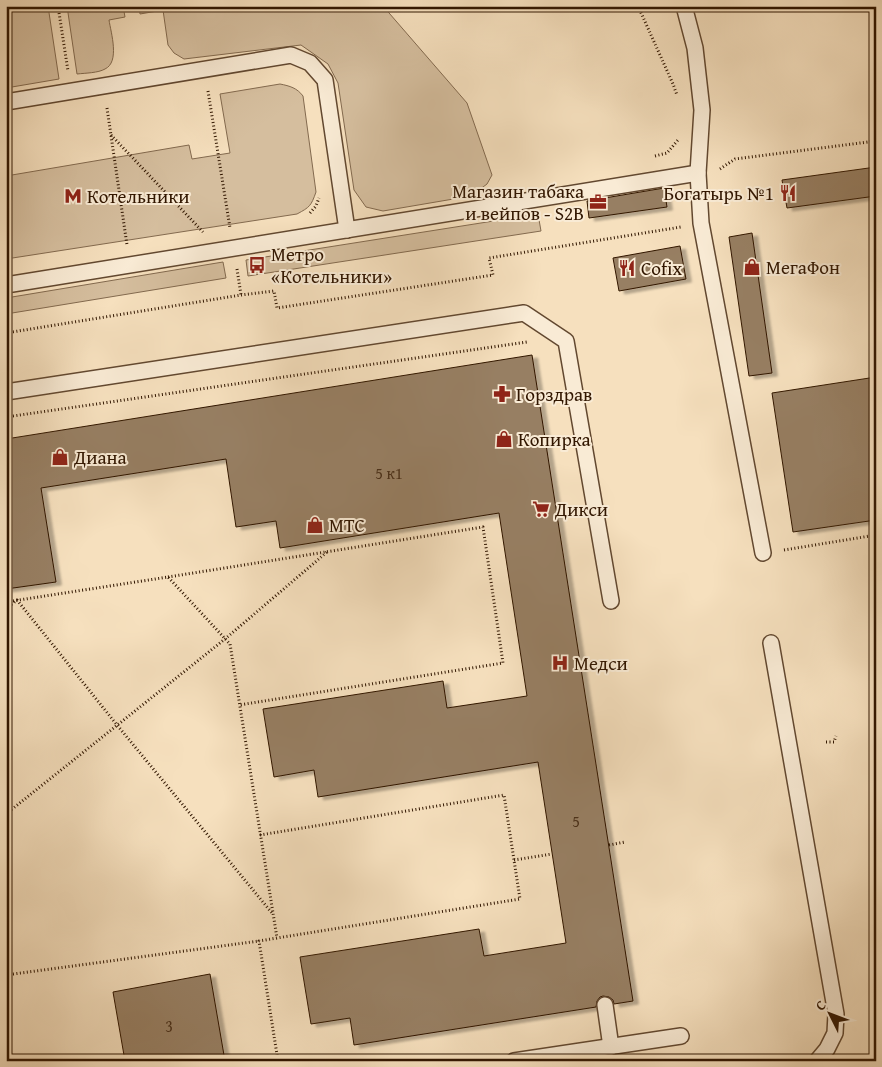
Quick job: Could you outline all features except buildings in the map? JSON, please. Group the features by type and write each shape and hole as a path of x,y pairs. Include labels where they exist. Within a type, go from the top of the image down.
{"lane":[{"path":"684,6 695,48 702,110 698,173 702,224 763,553"},
{"path":"6,102 291,55 310,63 325,80 347,230"},
{"path":"6,285 698,173"},
{"path":"6,392 524,313 566,341 611,601"},
{"path":"771,643 836,1014 835,1033 817,1061"},
{"path":"605,1005 610,1047"},
{"path":"514,1061 681,1036"}],"path":[{"path":"58,6 71,92"},
{"path":"638,6 673,84 679,102"},
{"path":"199,92 208,91 230,228"},
{"path":"99,109 116,106"},
{"path":"107,108 127,245"},
{"path":"111,135 204,232 194,234"},
{"path":"651,157 666,153 680,138"},
{"path":"308,216 316,206 321,194"},
{"path":"6,333 274,291 277,308 493,275 489,258"},
{"path":"6,417 533,342"},
{"path":"6,602 483,527 503,663 240,705"},
{"path":"763,553 876,535"},
{"path":"6,814 225,639 328,552"},
{"path":"168,577 230,644 276,938"},
{"path":"6,609 17,600"},
{"path":"17,600 273,915"},
{"path":"826,742 834,742 836,736"},
{"path":"6,975 260,941 520,898 504,795 260,835"},
{"path":"609,845 626,842"},
{"path":"514,860 552,854"},
{"path":"260,941 278,1061"}],"shaded area":[{"path":"48,6 59,79 6,88 6,7"},
{"path":"67,6 123,6 125,17 109,20 113,39 113,54 110,65 105,69 77,74"},
{"path":"139,6 383,6 467,103 492,175 487,184 471,196 383,211 366,207 354,190 338,83 328,64 301,45 184,59 174,53 168,45 163,10 140,14"},
{"path":"280,84 293,88 303,96 316,192 310,206 305,210 297,214 6,259 6,176 189,145 192,159 230,153 220,94"},
{"path":"538,214 541,231 248,276 246,260"},
{"path":"223,262 226,278 6,314 6,298"}],"place":[{"name":"Богатырь №1","path":"788,193"},
{"name":"Котельники","path":"73,196"},
{"name":"Магазин табака и вейпов - S2B","path":"598,202"},
{"name":"Метро «Котельники»","path":"257,265"},
{"name":"МегаФон","path":"752,267"},
{"name":"Cofix","path":"627,268"},
{"name":"Горздрав","path":"502,394"},
{"name":"Копирка","path":"504,439"},
{"name":"Диана","path":"60,457"},
{"name":"Дикси","path":"541,509"},
{"name":"МТС","path":"315,525"},
{"name":"Медси","path":"560,663"}]}
